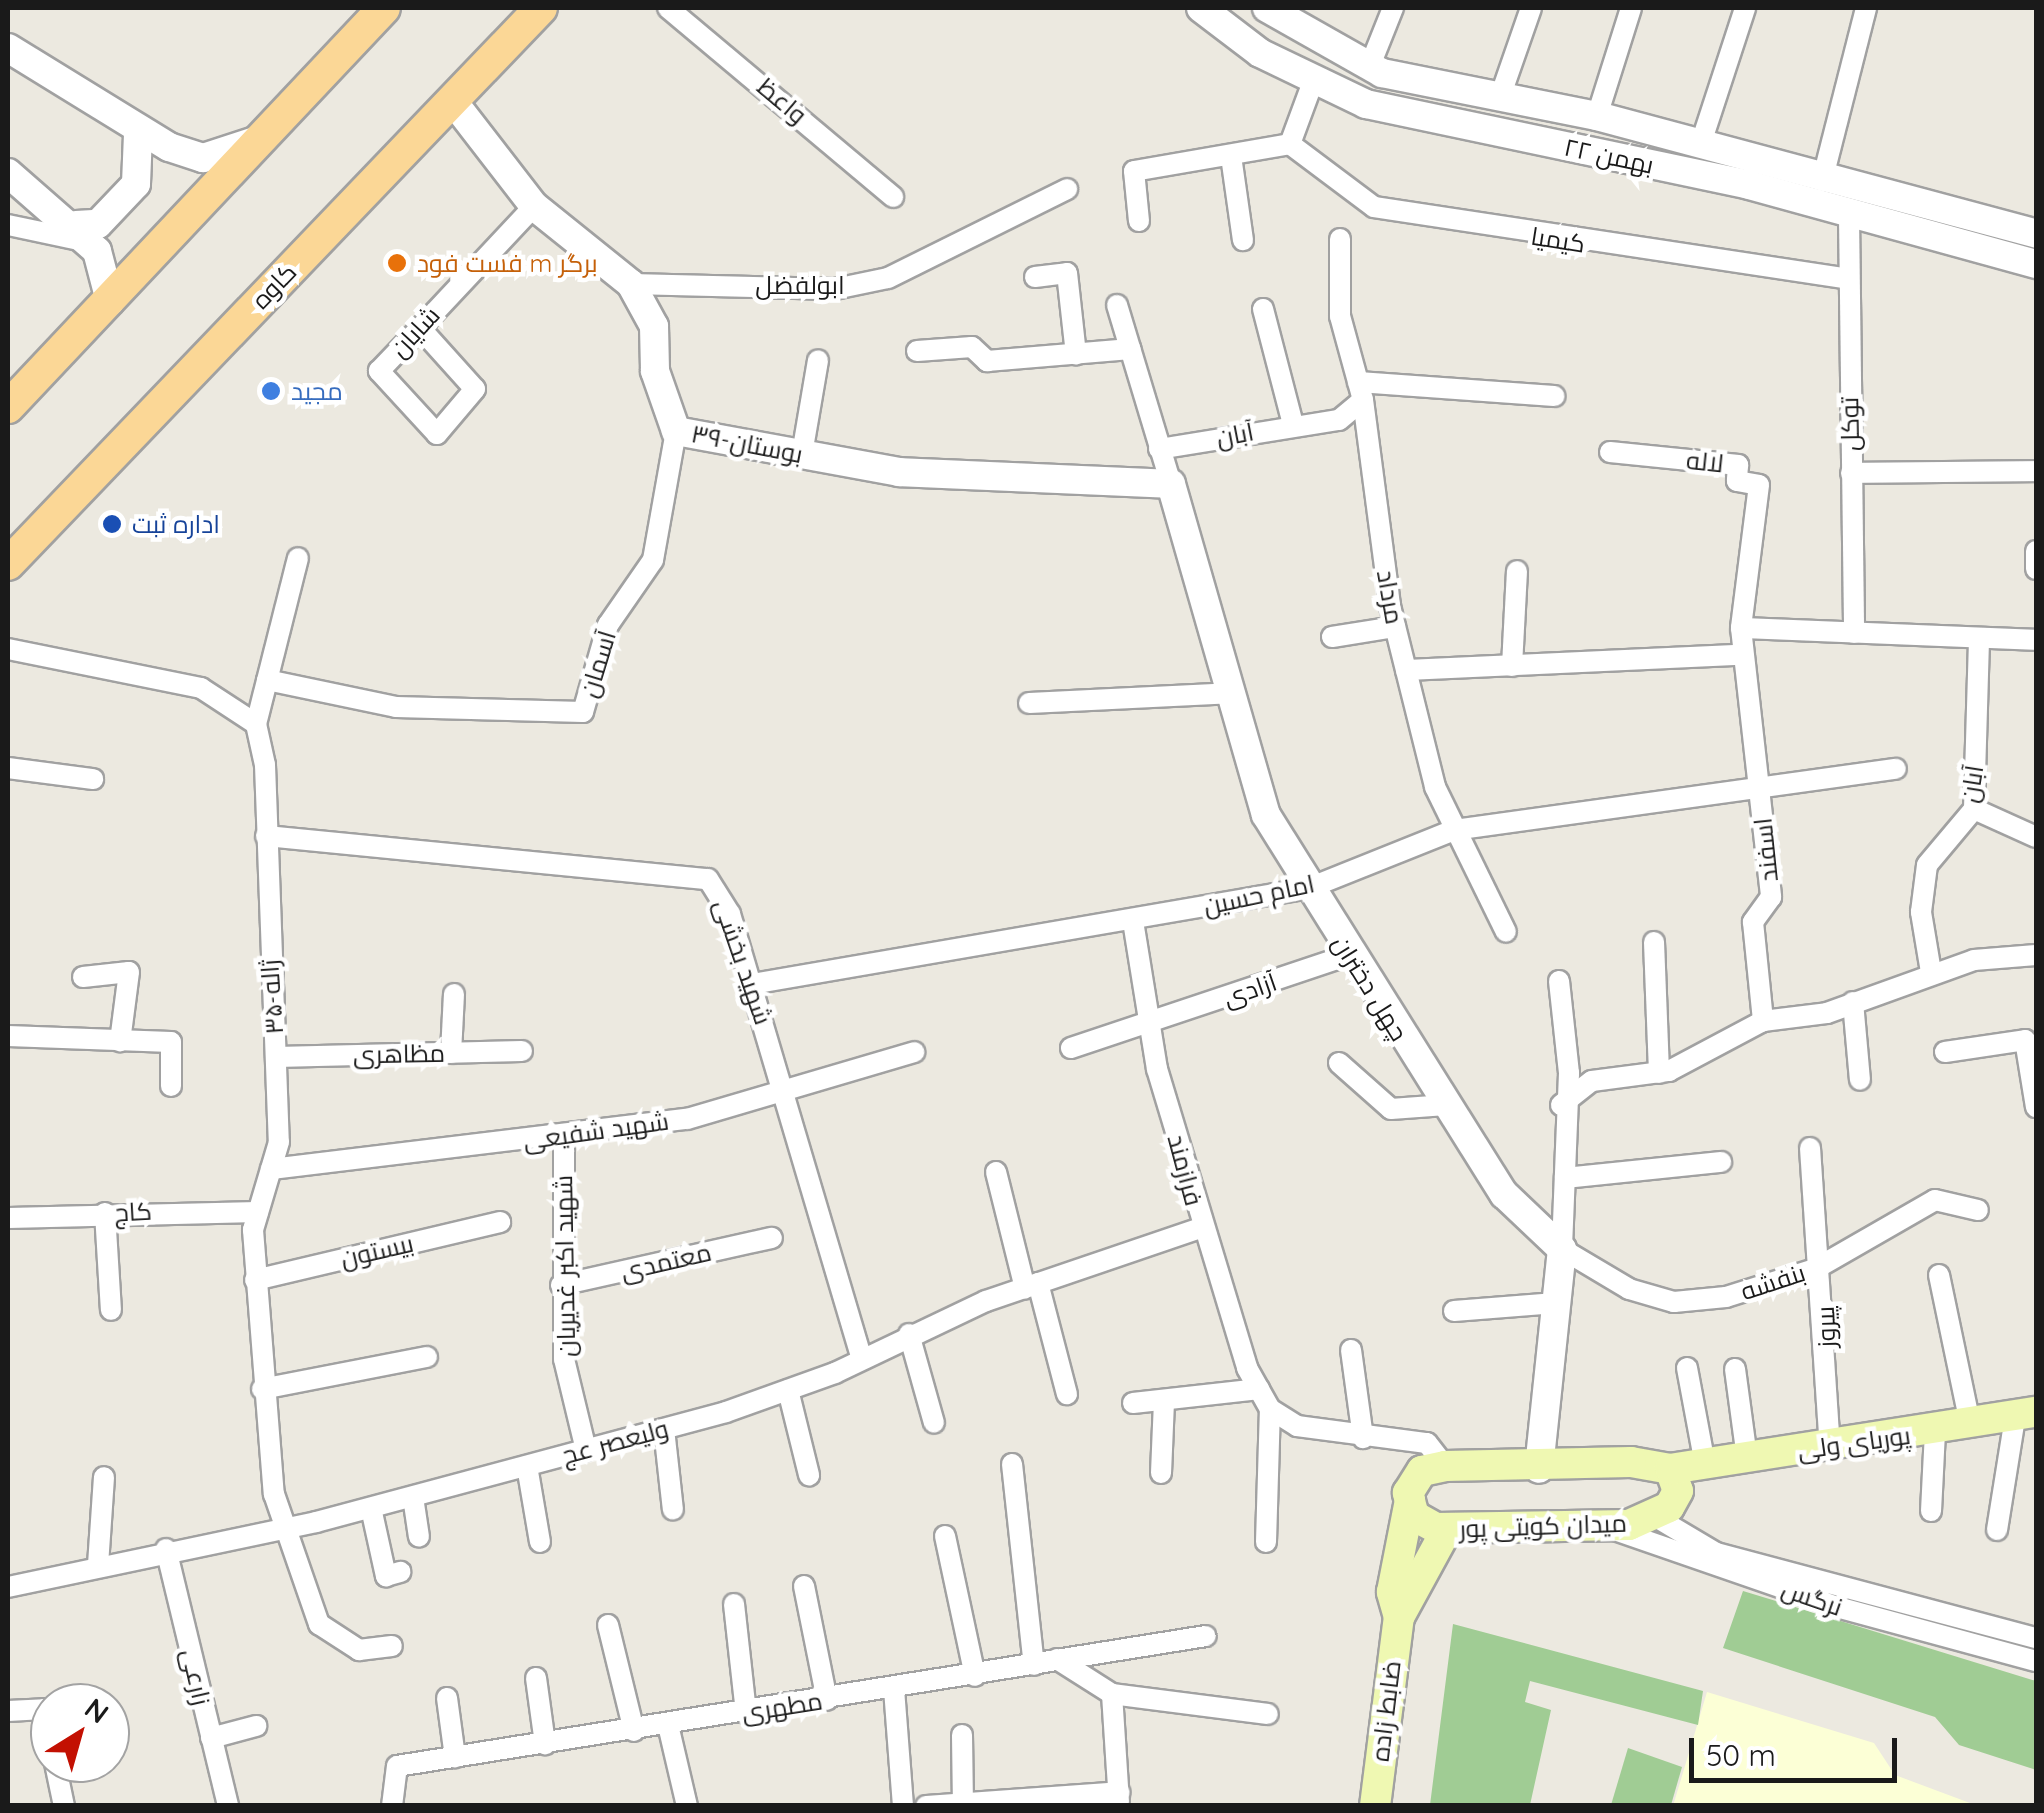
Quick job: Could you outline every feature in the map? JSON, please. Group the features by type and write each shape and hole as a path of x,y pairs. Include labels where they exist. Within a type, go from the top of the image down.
{"main road":[{"path":"8,407 384,8"},
{"name":"کاوه","path":"8,564 541,8"},
{"name":"پوریای ولی","path":"1670,1469 2026,1415"},
{"path":"1398,1616 1392,1592 1410,1500 1422,1470 1445,1466 1670,1469"},
{"name":"میدان کویتی پور","path":"1410,1500 1414,1516 1447,1529 1654,1516 1678,1491 1670,1469"},
{"path":"1398,1616 1447,1529"},
{"name":"ضابط زاده","path":"1375,1806 1398,1616"}],"street":[{"name":"واعظ","path":"668,8 894,197"},
{"name":"۲۲ بهمن","path":"1202,8 1314,80 1366,104 1849,214 2036,264"},
{"name":"۲۲ بهمن","path":"1267,8 1369,68 1499,100 1597,116 1701,142 1822,181 2036,234"},
{"path":"1369,68 1393,8"},
{"path":"1499,100 1530,8"},
{"path":"1597,116 1630,8"},
{"path":"1701,142 1745,8"},
{"path":"1822,181 1866,8"},
{"path":"8,48 138,134 204,158 259,139"},
{"path":"1139,221 1134,172 1290,144 1314,80"},
{"name":"۳۹-بوستان","path":"452,100 534,206 631,284 654,326 655,371 676,431 899,472 1171,484"},
{"path":"8,225 83,234 98,224 136,184 138,134"},
{"name":"کیمیا","path":"1290,144 1374,207 1846,278"},
{"path":"1231,156 1243,240"},
{"path":"8,173 83,234 106,264 110,301"},
{"name":"ابولفضل","path":"631,284 835,289 888,278 1068,189"},
{"name":"شایان","path":"420,328 475,389 437,434 379,371 534,206"},
{"name":"توکل","path":"1849,214 1846,278 1854,633"},
{"name":"مرداد","path":"1340,239 1340,316 1360,391 1395,627 1454,830 1484,900 1500,905 1506,932"},
{"path":"1035,277 1067,274 1076,355"},
{"path":"1117,306 1171,484"},
{"path":"1263,309 1293,424"},
{"path":"917,351 972,347 987,361 1130,349"},
{"path":"802,454 818,360"},
{"path":"1360,391 1555,396"},
{"name":"آبان","path":"1159,449 1293,424 1339,420 1360,391"},
{"name":"آسمان","path":"267,680 396,706 583,712 608,625 653,560 676,431"},
{"name":"لاله","path":"1610,452 1738,466 1737,481 1759,484 1740,628"},
{"path":"1851,473 2036,471"},
{"name":"چهل دختران","path":"1171,484 1266,815 1349,956 1504,1194 1562,1249"},
{"path":"2036,551 2036,570"},
{"name":"۳۵-ژاله","path":"287,1527 274,1494 255,1280 258,1212 271,1169 276,1057 266,836 256,724 298,558"},
{"path":"1512,666 1517,570"},
{"path":"1332,637 1395,627"},
{"path":"1740,628 2036,640"},
{"name":"اسفند","path":"1740,628 1771,898 1752,922 1763,1021"},
{"name":"آبان","path":"1931,972 1922,912 1928,865 1948,829 1974,809 1980,640"},
{"path":"8,649 201,688 256,724"},
{"path":"1406,670 1741,656"},
{"path":"1029,703 1230,693"},
{"path":"8,768 93,780"},
{"name":"اسفند","path":"1759,792 1896,770"},
{"name":"امام حسین","path":"752,984 1309,888 1454,830 1759,792"},
{"path":"1974,809 2036,837"},
{"name":"شهید بخشی","path":"266,836 708,880 722,894 752,984 788,1096 862,1359"},
{"name":"فرازمند","path":"1133,921 1150,1026 1201,1228 1259,1389 1270,1409"},
{"path":"1654,942 1659,1073"},
{"path":"1561,1104 1616,1072 1659,1073 1763,1021 1853,1002 1931,972 2036,955"},
{"name":"آزادی","path":"1071,1048 1150,1026 1349,956"},
{"path":"1633,971 1655,969"},
{"path":"83,978 128,972 120,1040"},
{"path":"1539,1469 1562,1249 1565,1178 1561,1104 1569,1073 1559,981"},
{"path":"452,1053 454,994"},
{"path":"1853,1002 1860,1080"},
{"path":"8,1036 171,1042 170,1086"},
{"path":"1945,1052 2025,1040 2035,1118"},
{"name":"مظاهری","path":"276,1057 522,1051"},
{"name":"شهید شفیعی","path":"271,1169 564,1140 788,1096 914,1052"},
{"path":"1339,1063 1391,1109 1446,1105"},
{"name":"شهید اکبر غدیریان","path":"564,1140 564,1358 586,1450"},
{"name":"پیروز","path":"1810,1148 1824,1263 1830,1446"},
{"path":"1565,1178 1721,1162"},
{"path":"996,1172 1067,1394"},
{"name":"بنفشه","path":"1562,1249 1628,1290 1674,1302 1726,1297 1824,1263 1935,1200 1978,1210"},
{"name":"کاج","path":"8,1218 258,1212"},
{"path":"105,1213 111,1310"},
{"name":"بیستون","path":"255,1280 500,1222"},
{"name":"ولیعصر عج","path":"8,1587 166,1549 371,1508 664,1429 788,1390 910,1334 1031,1285 1201,1228"},
{"name":"معتمدی","path":"561,1286 772,1238"},
{"path":"1939,1275 1970,1424"},
{"path":"1454,1311 1556,1304"},
{"path":"910,1334 934,1424"},
{"path":"1352,1350 1363,1438"},
{"path":"262,1390 427,1357"},
{"path":"1687,1368 1705,1464"},
{"path":"1735,1369 1747,1458"},
{"path":"1132,1403 1259,1389"},
{"path":"788,1390 809,1475"},
{"path":"1160,1473 1164,1400"},
{"path":"1270,1409 1297,1426 1363,1438 1427,1443 1445,1466"},
{"path":"1266,1542 1270,1409"},
{"path":"1997,1530 2026,1415"},
{"path":"664,1429 673,1510"},
{"path":"1930,1511 1935,1431"},
{"path":"1012,1464 1034,1665"},
{"path":"527,1466 540,1542"},
{"path":"98,1565 104,1477"},
{"path":"413,1497 419,1537"},
{"path":"371,1508 386,1576 400,1572"},
{"name":"نرگس","path":"1654,1516 1716,1553 2036,1638"},
{"name":"نرگس","path":"1590,1522 1837,1607 2036,1660"},
{"path":"287,1527 319,1624 359,1650 392,1646"},
{"path":"945,1536 974,1676"},
{"name":"زارعی","path":"166,1549 228,1806"},
{"path":"804,1586 827,1700"},
{"path":"734,1604 746,1713"},
{"path":"608,1625 634,1731"},
{"name":"مطهری","path":"392,1806 396,1766 634,1731 1206,1636"},
{"path":"1057,1659 1112,1694 1268,1714"},
{"path":"536,1678 545,1744"},
{"path":"894,1689 903,1806"},
{"path":"926,1806 1119,1799 1112,1694"},
{"path":"446,1698 455,1757"},
{"path":"668,1725 686,1806"},
{"path":"211,1738 256,1726"},
{"path":"962,1735 963,1803"}],"shaded area":[{"path":"1743,1591 2036,1681 2036,1770 1959,1745 1935,1717 1723,1648"},
{"path":"1453,1624 1703,1691 1698,1725 1530,1681 1525,1702 1551,1710 1530,1805 1430,1805"},
{"path":"1707,1692 1874,1743 1895,1775 1978,1806 1673,1806"},
{"path":"1628,1748 1682,1767 1671,1805 1611,1805"}],"place":[{"name":"فست فود m برگر","path":"397,263"},
{"name":"مجید","path":"271,391"},
{"name":"اداره ثبت","path":"112,524"}]}
